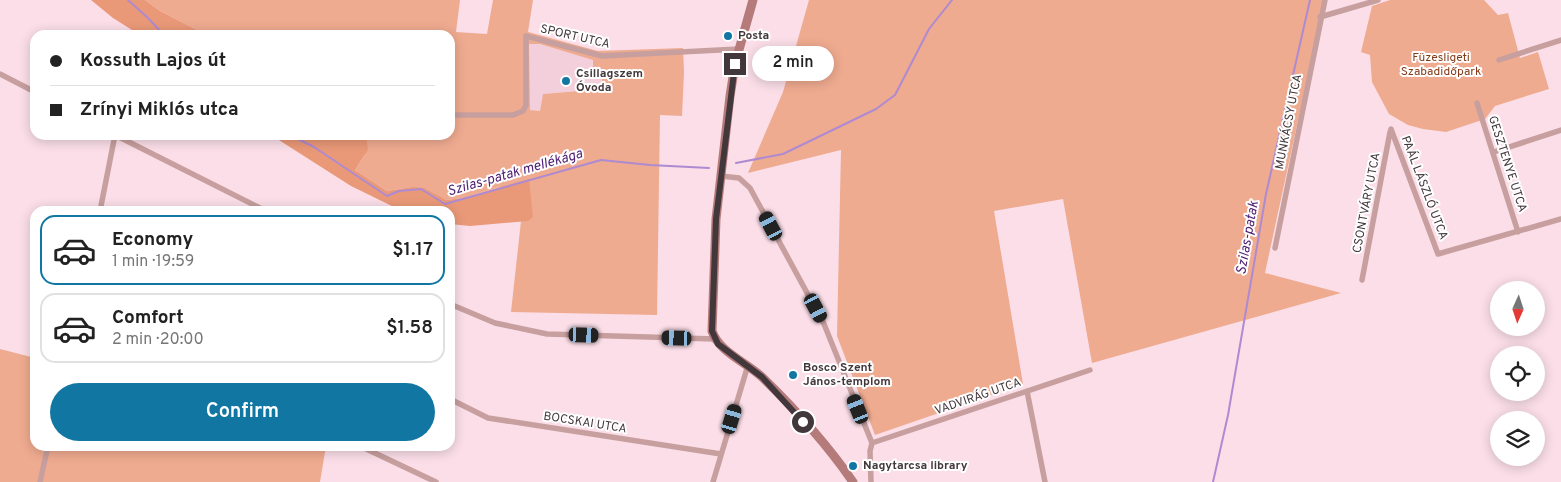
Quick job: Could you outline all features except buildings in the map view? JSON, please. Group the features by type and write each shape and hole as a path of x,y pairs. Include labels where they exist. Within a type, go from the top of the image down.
{"main road":[{"path":"753,0 732,80 716,219 711,325 715,339 723,348 748,365 784,400 834,454 853,482"}],"street":[{"name":"MUNKÁCSY UTCA","path":"1275,248 1324,0"},
{"path":"1320,17 1378,0"},
{"name":"SPORT UTCA","path":"455,115 514,115 523,111 526,105 526,36 602,56 739,49"},
{"path":"1499,60 1561,40"},
{"path":"0,74 30,89"},
{"name":"GESZTENYE UTCA","path":"1477,103 1518,232"},
{"name":"PAÁL LÁSZLÓ UTCA","path":"1391,129 1438,254 1518,232"},
{"name":"CSONTVÁRY UTCA","path":"1362,280 1391,129"},
{"path":"1494,152 1561,130"},
{"path":"101,206 114,140"},
{"path":"125,140 256,206"},
{"path":"721,174 739,178 750,188 824,324 872,443 870,452 871,482"},
{"path":"1518,232 1561,219"},
{"path":"455,306 496,323 546,334 715,339"},
{"path":"713,482 748,365"},
{"name":"VADVIRÁG UTCA","path":"872,443 1090,370"},
{"path":"1027,391 1045,482"},
{"name":"BOCSKAI UTCA","path":"455,402 488,418 721,454"},
{"path":"40,482 47,451"},
{"path":"371,451 436,482"}],"shaded area":[{"path":"91,0 145,0 160,11 197,30 132,30 113,18"},
{"name":"Csillagszem Óvoda","path":"529,44 540,44 594,60 602,72 602,89 543,94 540,111 529,110"},
{"path":"279,140 367,140 368,150 355,170 387,191 412,187 424,188 446,200 462,198 529,179 533,217 528,221 470,226 455,224 455,206 392,206 351,186"}],"green space":[{"path":"145,0 460,0 456,32 487,34 493,0 533,0 528,32 598,51 683,48 682,116 660,115 657,315 511,312 521,221 528,221 500,187 462,198 446,200 412,187 387,191 355,170 365,155 366,140 455,140 455,30 197,30 160,11","holes":["529,44 540,44 593,60 593,72 602,72 602,89 543,94 540,111 530,110"]},
{"path":"809,0 1324,0 1265,273 1341,293 1092,363 1063,199 994,211 1023,384 875,435 837,336 841,150 748,173 783,92"},
{"name":"Füzesligeti Szabadidőpark","path":"1390,0 1484,0 1498,15 1508,13 1520,58 1538,52 1549,89 1495,106 1485,119 1446,132 1408,125 1389,114 1372,82 1370,55 1361,52 1372,6"},
{"path":"0,349 30,357 30,451 325,451 320,482 0,482"}],"waterway":[{"name":"Szilas-patak mellékága","path":"128,0 159,30"},
{"name":"Szilas-patak mellékága","path":"736,163 783,154 876,109 895,95 929,29 952,0"},
{"name":"Szilas-patak","path":"1213,482 1228,415 1266,194 1310,0"},
{"name":"Szilas-patak mellékága","path":"300,140 314,147 387,196 399,191 421,189 445,204 601,160 709,168"}],"place":[{"name":"Posta","path":"728,36"},
{"name":"Csillagszem Óvoda","path":"566,81"},
{"name":"Bosco Szent János-templom","path":"793,375"},
{"name":"Nagytarcsa library","path":"853,466"}],"route":[{"path":"735,64 716,219 712,331 718,344 762,377 803,422"}]}
